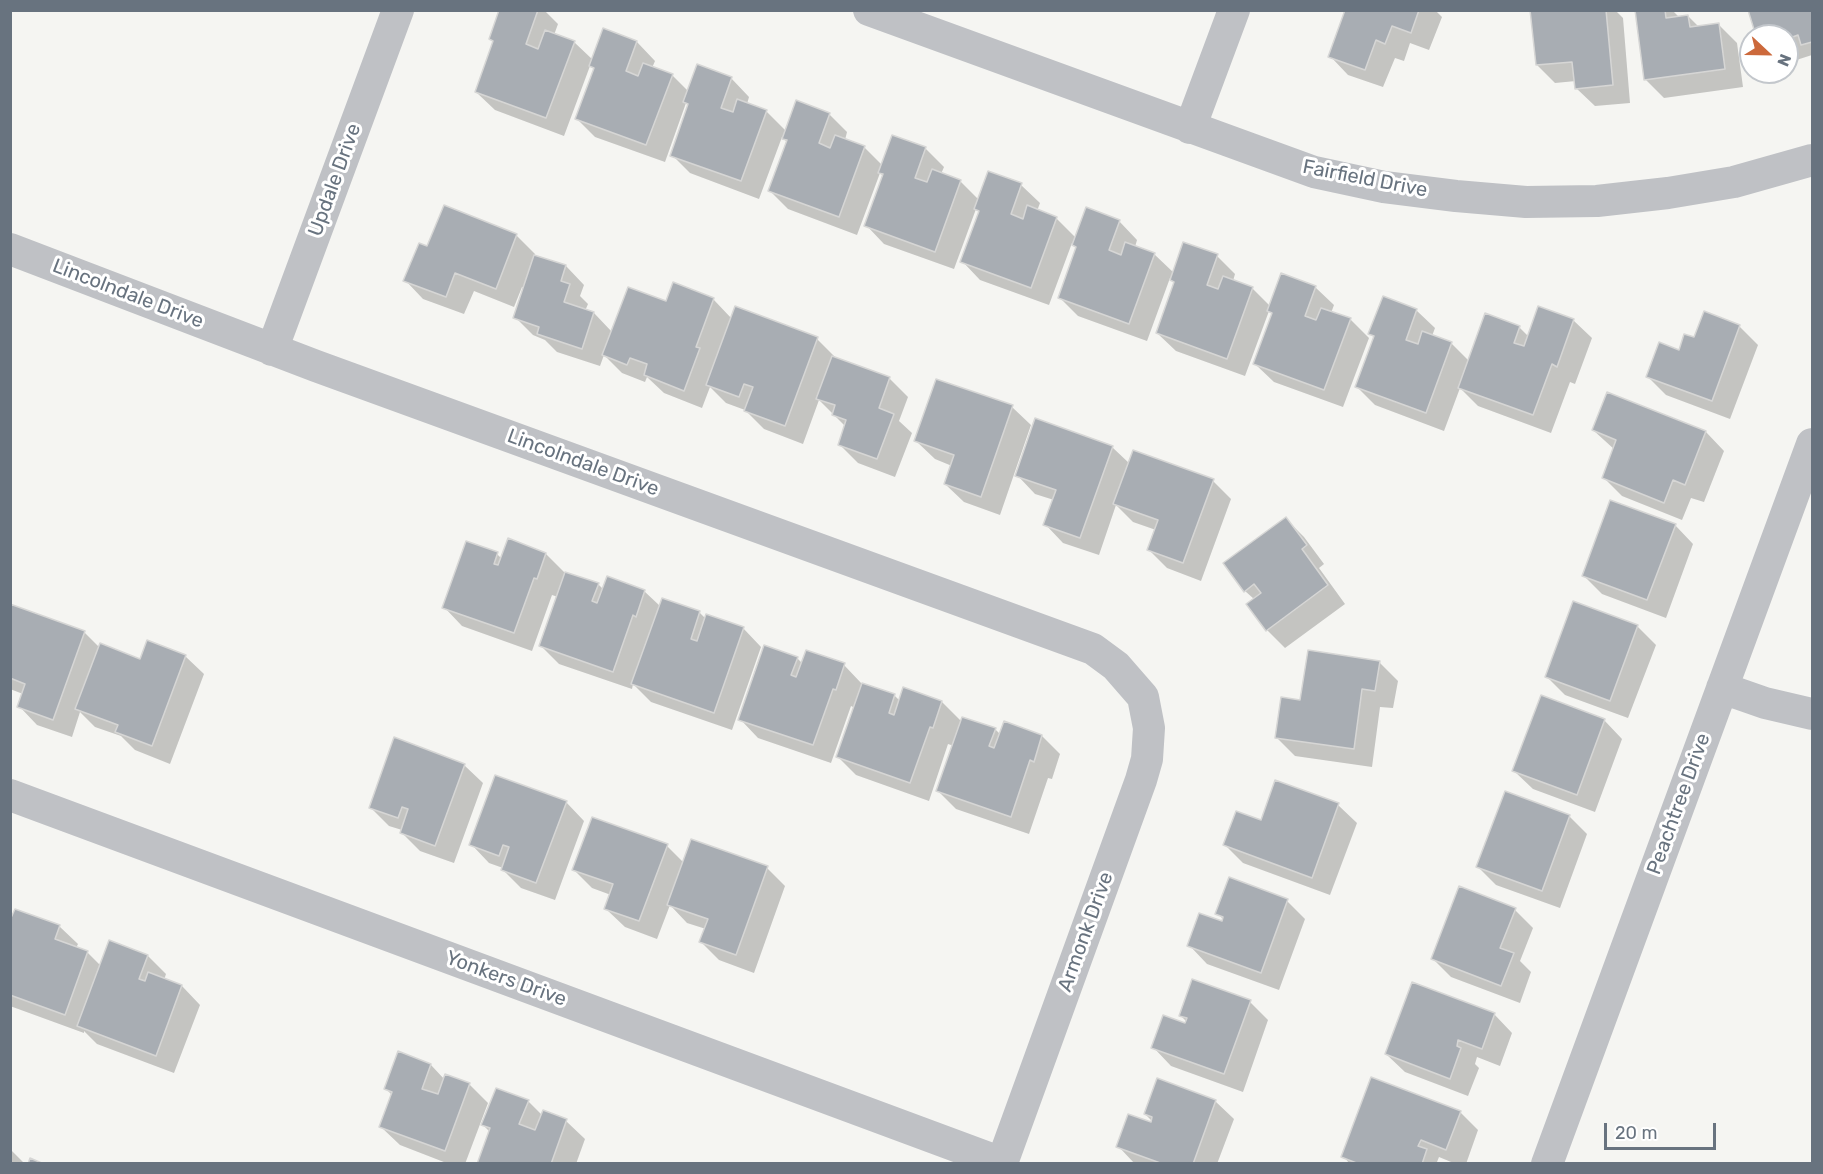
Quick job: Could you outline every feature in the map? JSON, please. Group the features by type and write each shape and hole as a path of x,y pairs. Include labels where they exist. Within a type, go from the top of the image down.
{"street":[{"name":"Updale Drive","path":"272,350 399,10"},
{"name":"Fairfield Drive","path":"869,10 1314,172 1384,186 1456,196 1526,202 1597,201 1668,193 1734,182 1812,160"},
{"path":"1190,128 1234,10"},
{"name":"Lincolndale Drive","path":"10,249 272,350 1093,650 1116,666 1143,697"},
{"name":"Peachtree Drive","path":"1547,1164 1812,444"},
{"path":"1722,688 1765,703 1812,714"},
{"name":"Armonk Drive","path":"1002,1164 1142,780 1147,759 1149,728 1143,697"},
{"name":"Yonkers Drive","path":"10,795 1002,1164"}],"building":[{"path":"499,10 538,10 526,44 538,49 545,30 575,41 546,118 475,92 493,41 489,39"},
{"path":"1345,10 1419,10 1411,33 1392,26 1385,44 1376,40 1365,70 1328,57"},
{"path":"1530,10 1606,10 1613,85 1575,89 1572,62 1536,65"},
{"path":"1635,10 1665,10 1666,18 1688,15 1690,27 1719,23 1725,69 1644,80"},
{"path":"1748,10 1812,10 1812,42 1801,45 1799,24 1752,24"},
{"path":"603,28 637,41 626,71 638,76 643,63 673,74 646,145 575,119 594,68 589,66"},
{"path":"697,64 732,77 721,108 733,112 737,99 767,110 741,181 670,156 688,104 683,102"},
{"path":"796,100 830,113 819,143 830,148 835,135 865,146 839,217 768,191 787,140 782,139"},
{"path":"892,135 926,147 915,178 927,182 932,169 961,180 935,252 864,226 883,174 878,173"},
{"path":"988,171 1022,183 1011,214 1023,219 1027,205 1057,217 1031,288 960,262 979,211 974,209"},
{"path":"444,205 517,234 496,289 455,273 446,297 403,281 419,243 427,246"},
{"path":"1086,207 1120,220 1109,250 1121,255 1125,242 1155,253 1129,324 1058,298 1076,247 1072,245"},
{"path":"1183,242 1218,254 1207,285 1218,289 1223,276 1253,287 1227,359 1156,333 1174,282 1170,280"},
{"path":"534,255 566,265 561,281 570,284 564,302 594,312 582,349 537,334 539,327 513,318"},
{"path":"1281,273 1316,286 1305,316 1316,320 1321,308 1351,318 1324,390 1253,364 1272,313 1267,311"},
{"path":"673,282 714,298 696,347 700,348 684,391 644,375 647,364 630,358 627,365 602,355 628,287 666,301"},
{"path":"1383,296 1417,309 1406,340 1418,344 1422,331 1452,342 1426,413 1355,387 1374,336 1368,334"},
{"path":"735,306 818,337 785,426 744,411 753,387 744,384 739,397 706,385"},
{"path":"1538,306 1574,319 1557,367 1552,364 1533,415 1458,388 1485,313 1520,326 1514,343 1524,346"},
{"path":"1704,311 1740,325 1712,401 1646,377 1659,342 1679,350 1684,334 1694,337"},
{"path":"832,356 890,377 879,408 894,414 877,459 838,445 846,420 832,415 835,405 816,399"},
{"path":"936,379 1013,405 981,497 944,484 954,455 914,441"},
{"path":"1607,392 1706,431 1685,485 1673,480 1664,503 1602,478 1616,440 1592,430"},
{"path":"1035,418 1113,446 1080,538 1043,525 1056,490 1015,476"},
{"path":"1133,450 1214,479 1183,563 1147,550 1158,520 1113,504"},
{"path":"1610,500 1676,524 1647,600 1582,576"},
{"path":"1286,517 1307,545 1302,549 1328,585 1266,631 1246,604 1261,593 1254,584 1244,592 1223,563"},
{"path":"508,538 546,553 537,579 534,578 514,633 442,608 466,541 498,552 494,564 498,565"},
{"path":"565,572 599,583 592,601 597,603 607,576 645,590 636,617 633,615 613,672 539,646"},
{"path":"662,598 700,611 691,639 697,641 706,614 744,627 714,713 631,684"},
{"path":"1573,601 1638,625 1610,701 1545,677"},
{"path":"10,604 85,631 53,720 17,707 25,684 10,678"},
{"path":"147,640 186,655 152,746 115,732 118,725 75,709 100,643 140,659"},
{"path":"764,645 798,657 791,675 796,677 806,650 845,663 813,745 738,720"},
{"path":"1308,650 1380,661 1375,691 1362,689 1354,749 1275,738 1281,697 1300,700"},
{"path":"862,683 895,694 889,713 894,715 903,687 942,701 910,783 836,757"},
{"path":"1541,695 1605,719 1577,795 1512,771"},
{"path":"962,717 996,728 989,746 994,748 1004,721 1042,735 1034,762 1030,760 1011,817 936,791"},
{"path":"394,737 465,764 435,846 400,833 408,809 402,807 398,818 369,808"},
{"path":"495,775 567,801 536,883 501,870 509,847 503,845 499,856 469,845"},
{"path":"1275,780 1339,803 1312,878 1223,845 1236,811 1261,820"},
{"path":"1505,791 1570,815 1542,891 1476,867"},
{"path":"592,817 668,844 639,921 604,909 613,884 572,870"},
{"path":"691,839 768,866 736,955 699,942 708,919 667,905"},
{"path":"1229,877 1288,899 1261,973 1187,946 1199,913 1222,921 1223,917 1215,914"},
{"path":"1459,886 1516,908 1500,948 1514,953 1501,986 1431,959"},
{"path":"15,909 60,925 55,939 88,951 65,1015 10,995 10,920"},
{"path":"109,940 148,955 139,979 145,981 148,972 182,985 156,1056 77,1026"},
{"path":"1192,979 1251,1000 1224,1074 1151,1048 1163,1015 1185,1023 1187,1018 1179,1016"},
{"path":"1412,982 1495,1013 1482,1049 1458,1040 1457,1046 1461,1048 1450,1079 1385,1054"},
{"path":"398,1051 431,1064 422,1089 438,1094 445,1074 470,1083 445,1151 379,1127 392,1092 384,1089"},
{"path":"1371,1077 1461,1111 1446,1150 1421,1140 1418,1146 1427,1149 1422,1164 1359,1164 1341,1157"},
{"path":"1157,1078 1216,1100 1193,1164 1163,1164 1116,1147 1128,1114 1151,1122 1152,1117 1144,1114"},
{"path":"496,1088 529,1100 519,1124 535,1130 543,1110 567,1119 551,1164 477,1164 490,1128 481,1125"},
{"path":"30,1158 44,1164 28,1164"}]}
